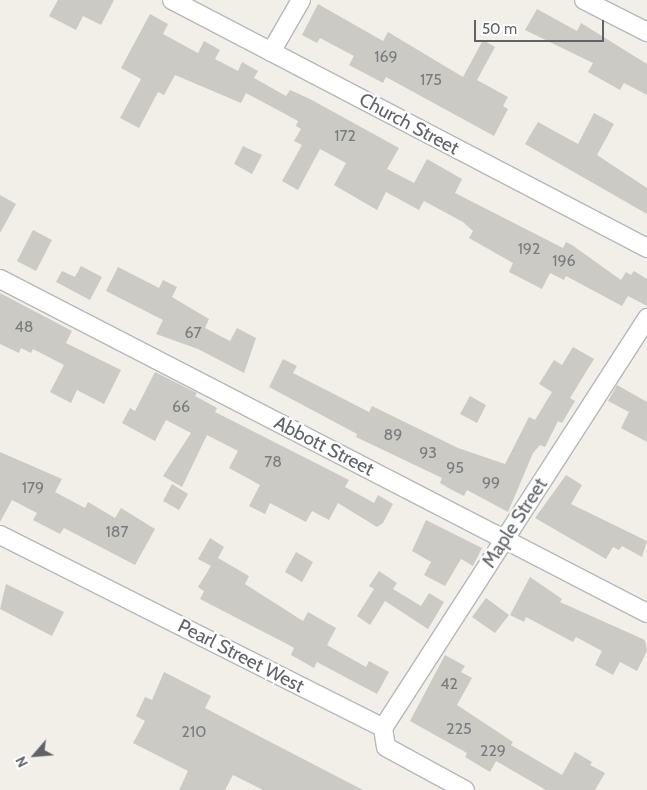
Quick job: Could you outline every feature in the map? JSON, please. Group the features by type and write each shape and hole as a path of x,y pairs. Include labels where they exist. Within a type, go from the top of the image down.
{"street":[{"name":"Church Street","path":"172,0 647,248"},
{"path":"271,52 301,0"},
{"path":"584,0 647,32"},
{"name":"Abbott Street","path":"0,279 647,613"},
{"name":"Maple Street","path":"383,728 647,318"},
{"name":"Pearl Street West","path":"0,535 383,728"},
{"path":"383,728 386,747 465,790"}],"building":[{"path":"58,0 114,0 101,25 83,16 76,30 49,16"},
{"path":"318,4 383,41 388,32 463,77 483,40 495,47 477,80 508,97 503,106 508,109 494,136 386,77 383,83 349,65 354,56 320,38 317,43 302,35"},
{"path":"537,9 577,31 581,23 647,64 647,95 624,83 620,90 588,72 593,63 525,30"},
{"path":"150,14 168,24 163,34 198,53 204,41 220,50 215,59 238,71 242,62 258,71 254,78 286,96 290,90 310,99 399,148 387,169 414,183 427,159 462,179 455,193 563,248 566,242 572,245 621,280 626,272 631,275 634,271 647,279 647,306 628,296 622,306 566,276 564,280 550,273 542,289 509,272 513,263 469,238 473,231 463,222 424,201 419,210 386,192 377,210 334,185 346,163 320,149 298,190 282,181 302,145 294,141 301,129 296,126 298,121 246,93 241,103 175,75 164,95 158,92 139,128 120,118 141,79 121,68"},
{"path":"594,113 614,124 597,155 647,188 647,214 525,144 538,122 578,144"},
{"path":"243,146 262,155 252,174 234,164"},
{"path":"0,195 16,204 0,233"},
{"path":"33,230 52,240 36,271 17,261"},
{"path":"81,266 102,277 90,300 56,282 62,271 75,277"},
{"path":"118,267 159,288 163,280 177,287 172,297 209,319 205,328 230,341 237,328 256,338 244,373 198,349 156,334 163,320 106,291"},
{"path":"0,293 72,331 66,343 121,370 104,404 77,390 71,403 50,392 64,365 33,349 31,353 21,348 19,353 0,344"},
{"path":"573,347 594,359 570,398 575,401 562,423 558,421 545,447 540,445 533,453 508,512 467,490 464,496 452,490 440,483 442,478 356,437 357,434 269,387 283,359 297,366 293,373 369,412 372,406 458,448 505,464 529,417 535,420 552,392 539,384 554,360 562,365"},
{"path":"155,372 197,393 195,396 217,408 215,412 349,480 345,487 374,503 378,495 393,504 383,523 377,527 338,503 329,520 312,511 306,522 270,503 265,514 249,506 260,485 229,468 238,451 207,435 182,487 163,476 191,433 166,420 155,441 122,423 130,408 135,411"},
{"path":"617,385 647,402 647,442 621,428 629,412 608,401"},
{"path":"470,396 486,405 477,423 460,414"},
{"path":"0,452 62,479 55,492 85,508 88,502 115,518 121,508 155,529 135,565 64,528 60,534 33,520 37,513 12,500 0,522"},
{"path":"566,475 582,485 571,504 647,541 642,557 622,546 619,550 613,547 606,559 535,518"},
{"path":"172,484 188,494 179,510 163,501"},
{"path":"426,520 482,548 473,566 461,559 445,586 424,575 431,562 412,551"},
{"path":"210,538 224,547 218,558 249,576 245,584 303,621 308,612 336,628 327,645 366,667 369,661 389,672 377,694 317,662 314,668 291,655 294,648 200,599 204,591 198,587 211,566 198,559"},
{"path":"296,552 313,562 302,582 285,572"},
{"path":"379,571 397,583 393,589 421,606 429,593 444,602 428,629 385,601 370,625 357,616 374,589 369,586"},
{"path":"530,577 562,599 560,602 645,640 647,651 637,671 620,662 613,675 595,665 602,651 576,637 573,642 526,617 524,622 510,615"},
{"path":"6,584 64,612 52,636 0,609"},
{"path":"486,598 509,615 495,633 472,617"},
{"path":"445,655 465,666 461,672 472,678 457,705 513,742 511,745 562,775 575,752 592,762 590,765 605,773 595,790 546,790 496,761 490,772 465,757 467,753 410,721"},
{"path":"164,672 211,696 205,708 363,790 263,790 233,775 225,790 179,790 188,771 133,743 145,721 136,716 145,697 152,700"}]}
